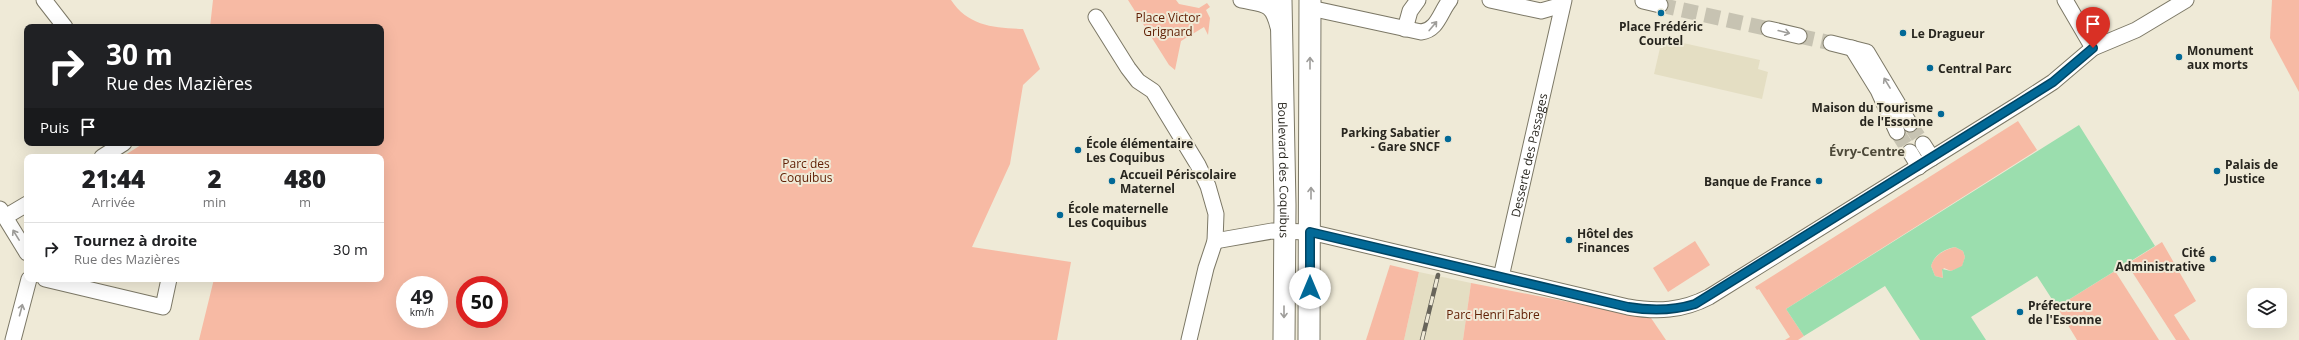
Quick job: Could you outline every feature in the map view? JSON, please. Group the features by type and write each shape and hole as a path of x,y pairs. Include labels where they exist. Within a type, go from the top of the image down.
{"main road":[{"name":"Boulevard des Coquibus","path":"1281,0 1285,231 1284,340"},
{"path":"1309,340 1310,4"}],"street":[{"path":"44,0 63,24"},
{"path":"1241,0 1268,6 1274,12 1281,38"},
{"path":"1405,29 1410,12 1418,0"},
{"path":"1310,4 1421,32 1429,31 1435,25 1450,0"},
{"path":"1490,0 1541,11 1563,2"},
{"path":"2065,0 2093,48"},
{"path":"1215,241 1272,231 1310,232 1644,310 1676,310 1709,297 1919,167 2053,82 2093,48 2136,30 2186,0"},
{"path":"1643,1 1660,5"},
{"name":"Desserte des Passages","path":"1501,277 1563,2"},
{"path":"1541,11 1555,34"},
{"path":"1096,17 1128,68 1138,81 1152,91 1198,165 1208,186 1216,214 1215,241 1189,340"},
{"path":"1768,28 1800,36"},
{"path":"1831,43 1867,52 1910,124"},
{"path":"1852,48 1878,90 1897,132"},
{"path":"1923,144 1932,158"},
{"path":"107,154 119,146"},
{"path":"1910,152 1919,167"},
{"path":"24,205 3,213 24,248"},
{"path":"13,340 28,282"},
{"path":"58,282 163,307 168,282"}],"shaded area":[{"path":"1665,39 1760,60 1758,69 1768,72 1762,99 1654,74 1660,48 1663,48"},
{"path":"2079,125 2155,246 2057,307 2037,276 1971,317 1986,340 1920,340 1885,286 1804,336 1786,309","holes":["1955,247 1963,251 1965,257 1962,266 1951,271 1942,269 1943,278 1935,276 1931,266 1932,262 1937,256 1943,251"]},
{"path":"1419,272 1471,283 1463,340 1404,340"}],"green space":[{"name":"Parc des Coquibus","path":"213,0 951,0 965,15 982,24 1002,28 1023,29 1040,69 1023,85 1010,164 972,247 1071,262 1057,340 199,340 213,282 384,282 384,154 127,154 139,146 384,146 384,24 210,24"},
{"name":"Place Victor Grignard","path":"1128,0 1176,0 1179,4 1199,8 1207,3 1210,7 1206,10 1210,18 1208,35 1204,27 1181,41 1175,70 1169,65"},
{"path":"2272,0 2299,0 2299,92 2270,38"},
{"path":"2018,121 2037,150 1786,309 1804,336 1798,340 1785,340 1790,337 1759,289 1757,290 1755,287"},
{"path":"1695,241 1710,265 1668,292 1653,268"},
{"path":"2162,242 2196,301 2174,315 2190,340 2176,340 2127,264"},
{"path":"1955,247 1963,251 1965,257 1962,267 1951,271 1944,268 1942,271 1943,278 1935,276 1931,266 1934,259 1943,251"},
{"path":"1390,265 1419,272 1404,340 1366,340"},
{"path":"2115,271 2159,340 2077,340 2057,307"},
{"name":"Parc Henri Fabre","path":"1471,283 1651,318 1666,340 1463,340"}],"tunnel":[{"path":"1660,5 1769,29"},
{"path":"1799,36 1831,43"},
{"path":"1910,124 1923,144"},
{"path":"1897,132 1910,152"}],"railway":[{"path":"1422,340 1438,275"}],"place":[{"name":"Place Frédéric Courtel","path":"1661,13"},
{"name":"Le Dragueur","path":"1903,33"},
{"name":"Monument aux morts","path":"2179,57"},
{"name":"Central Parc","path":"1930,68"},
{"name":"Maison du Tourisme de l'Essonne","path":"1941,114"},
{"name":"Parking Sabatier - Gare SNCF","path":"1448,139"},
{"name":"École élémentaire Les Coquibus","path":"1078,150"},
{"name":"Palais de Justice","path":"2217,171"},
{"name":"Accueil Périscolaire Maternel","path":"1112,181"},
{"name":"Banque de France","path":"1819,181"},
{"name":"École maternelle Les Coquibus","path":"1060,215"},
{"name":"Hôtel des Finances","path":"1569,240"},
{"name":"Cité Administrative","path":"2213,259"},
{"name":"Préfecture de l'Essonne","path":"2020,312"}],"district":[{"name":"Évry-Centre","path":"1867,151"}],"route":[{"path":"1310,288 1310,232 1328,235 1628,307 1644,310 1676,310 1695,304 1709,297 1919,167 2053,82 2093,48"}]}
